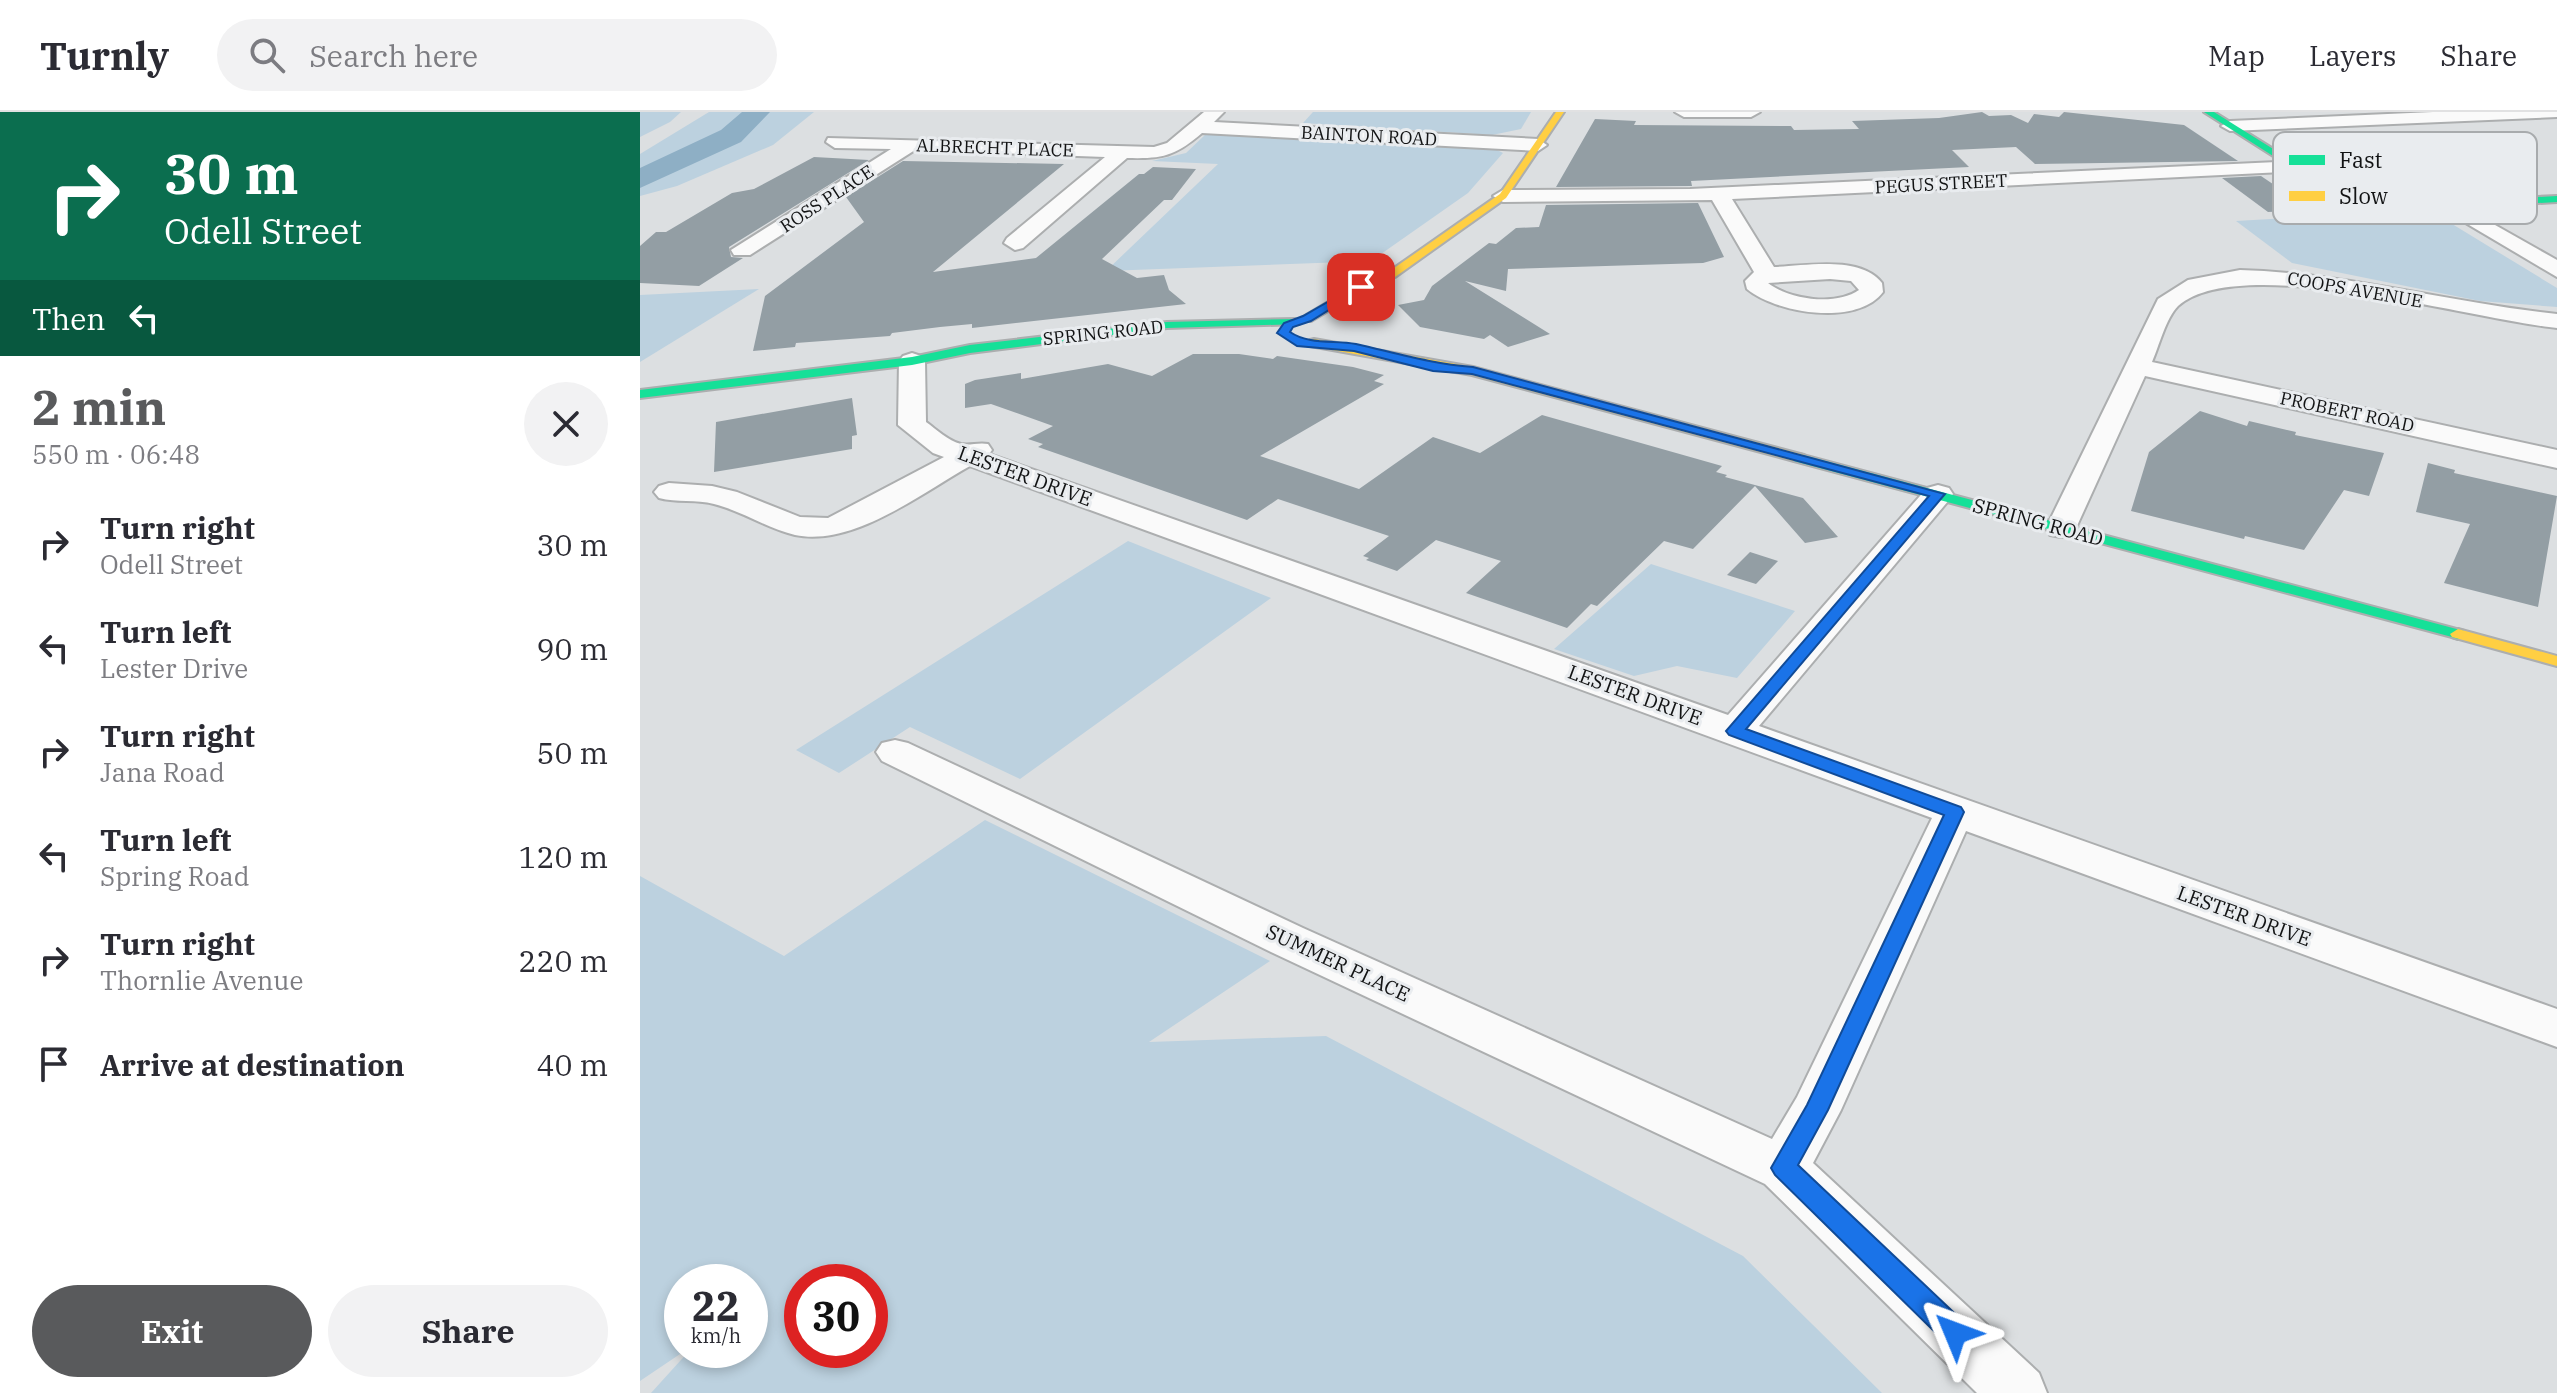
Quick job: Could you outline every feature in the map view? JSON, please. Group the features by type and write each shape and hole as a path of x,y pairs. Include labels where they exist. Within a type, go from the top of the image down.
{"main road":[{"path":"1347,322 1391,275 1507,192 1560,112"},
{"path":"2208,112 2273,152"},
{"path":"2537,200 2557,199"},
{"path":"1298,334 1361,287 1391,275"},
{"name":"SPRING ROAD","path":"1298,334 1327,318 1347,322 1406,349 1450,358 1473,371"},
{"name":"SPRING ROAD","path":"640,394 912,361 969,359 1151,338 1298,334 1433,368 1473,371 2557,661"}],"street":[{"path":"1200,127 1215,112"},
{"path":"1684,112 1751,112"},
{"path":"2230,126 2557,112"},
{"name":"BAINTON ROAD","path":"1200,127 1538,145"},
{"name":"ALBRECHT PLACE","path":"835,142 1155,153 1174,147 1200,127"},
{"name":"ROSS PLACE","path":"742,250 911,145"},
{"path":"1015,243 1121,153"},
{"name":"PEGUS STREET","path":"1507,192 1585,198 1719,194 2273,168"},
{"path":"1719,194 1767,274"},
{"path":"2481,224 2557,270"},
{"name":"COOPS AVENUE","path":"2061,528 2172,298 2187,288 2218,280 2261,276 2306,279 2475,312 2557,321"},
{"name":"LESTER DRIVE","path":"912,361 912,425 943,447 973,453 2557,1028"},
{"name":"PROBERT ROAD","path":"2137,366 2557,459"},
{"path":"669,492 723,497 791,525 827,529 846,523 973,453"},
{"path":"1735,731 1938,494"},
{"name":"SUMMER PLACE","path":"895,752 1287,940 1783,1168 2018,1393"},
{"path":"1783,1168 1816,1110 1955,812"}],"shaded area":[{"path":"640,112 681,112 670,122 640,137"},
{"path":"709,112 814,112 773,145 677,186 640,196 640,154"},
{"path":"1313,112 1531,112 1521,129 1492,135 1303,123"},
{"path":"1206,134 1495,149 1503,153 1468,193 1371,261 1106,271 1218,164 1152,161 1186,153"},
{"path":"2273,219 2273,224 2452,224 2557,288 2557,307 2480,301 2292,263 2236,221"},
{"path":"759,289 640,362 640,295"},
{"path":"1128,541 1271,598 1020,779 910,727 839,773 796,750"},
{"path":"1651,564 1795,611 1737,678 1677,666 1634,676 1554,649"},
{"path":"985,820 1270,961 1149,1042 1326,1036 1743,1256 1882,1393 651,1393 674,1368 768,1368 768,1264 664,1264 664,1365 640,1381 640,876 784,956"}],"building":[{"path":"1982,112 1989,116 2011,115 2028,123 2034,114 2059,117 2064,112 2184,125 2238,161 2035,164 2016,147 1952,150 1969,167 1691,181 1692,186 1556,187 1595,119 1636,121 1634,125 1859,129 1852,121 1939,118"},
{"path":"814,157 869,160 729,247 731,257 743,258 699,286 640,283 640,246 656,232 666,232 732,193 754,189"},
{"path":"903,161 1064,164 933,272 1036,258 1139,174 1153,167 1196,169 1172,200 1164,200 1102,259 1137,278 1164,275 1169,290 1186,304 972,328 972,324 940,327 892,333 890,336 796,343 795,347 753,351 765,296 864,222 846,197"},
{"path":"2261,176 2273,184 2273,212 2268,212 2222,178"},
{"path":"1698,203 1724,257 1703,263 1508,269 1506,291 1465,281 1550,334 1508,347 1490,335 1484,339 1420,327 1398,305 1424,300 1432,286 1489,243 1496,244 1516,228 1539,227 1546,205"},
{"path":"1193,354 1239,354 1273,359 1277,356 1353,367 1384,375 1374,381 1384,384 1260,456 1359,489 1433,437 1480,453 1542,415 1722,466 1716,472 1727,475 1725,477 1803,498 1838,537 1805,543 1755,486 1693,549 1664,541 1597,606 1591,604 1567,628 1466,593 1501,561 1436,540 1397,571 1366,560 1369,558 1363,556 1389,536 1278,499 1247,520 1038,447 1043,444 1028,439 1053,426 991,404 965,408 965,384 975,380 1021,373 1021,379 1108,364 1152,376"},
{"path":"852,398 857,435 852,436 852,449 714,472 716,422"},
{"path":"2200,411 2247,426 2249,421 2296,432 2295,435 2384,453 2369,496 2344,490 2304,550 2245,536 2244,539 2131,511 2149,452"},
{"path":"2428,463 2455,470 2454,473 2557,496 2538,607 2444,583 2470,524 2416,512"},
{"path":"1750,552 1778,561 1756,584 1727,575"}],"waterway":[{"path":"640,179 731,136 757,112"}],"traffic: fast":[{"path":"2208,112 2273,153"},
{"path":"2537,200 2557,199"},
{"path":"640,394 912,361 970,349 1167,325 1295,322"},
{"path":"1799,458 2458,634"}],"traffic: slow":[{"path":"1307,319 1361,287 1391,275 1503,196 1560,112"},
{"path":"1314,343 1473,371 1799,458"},
{"path":"2458,634 2557,661"}],"route":[{"path":"1361,287 1307,319 1288,325 1283,333 1297,342 1354,347 1433,368 1473,371 1938,494 1735,731 1955,812 1816,1110 1783,1168 1955,1333"}]}
